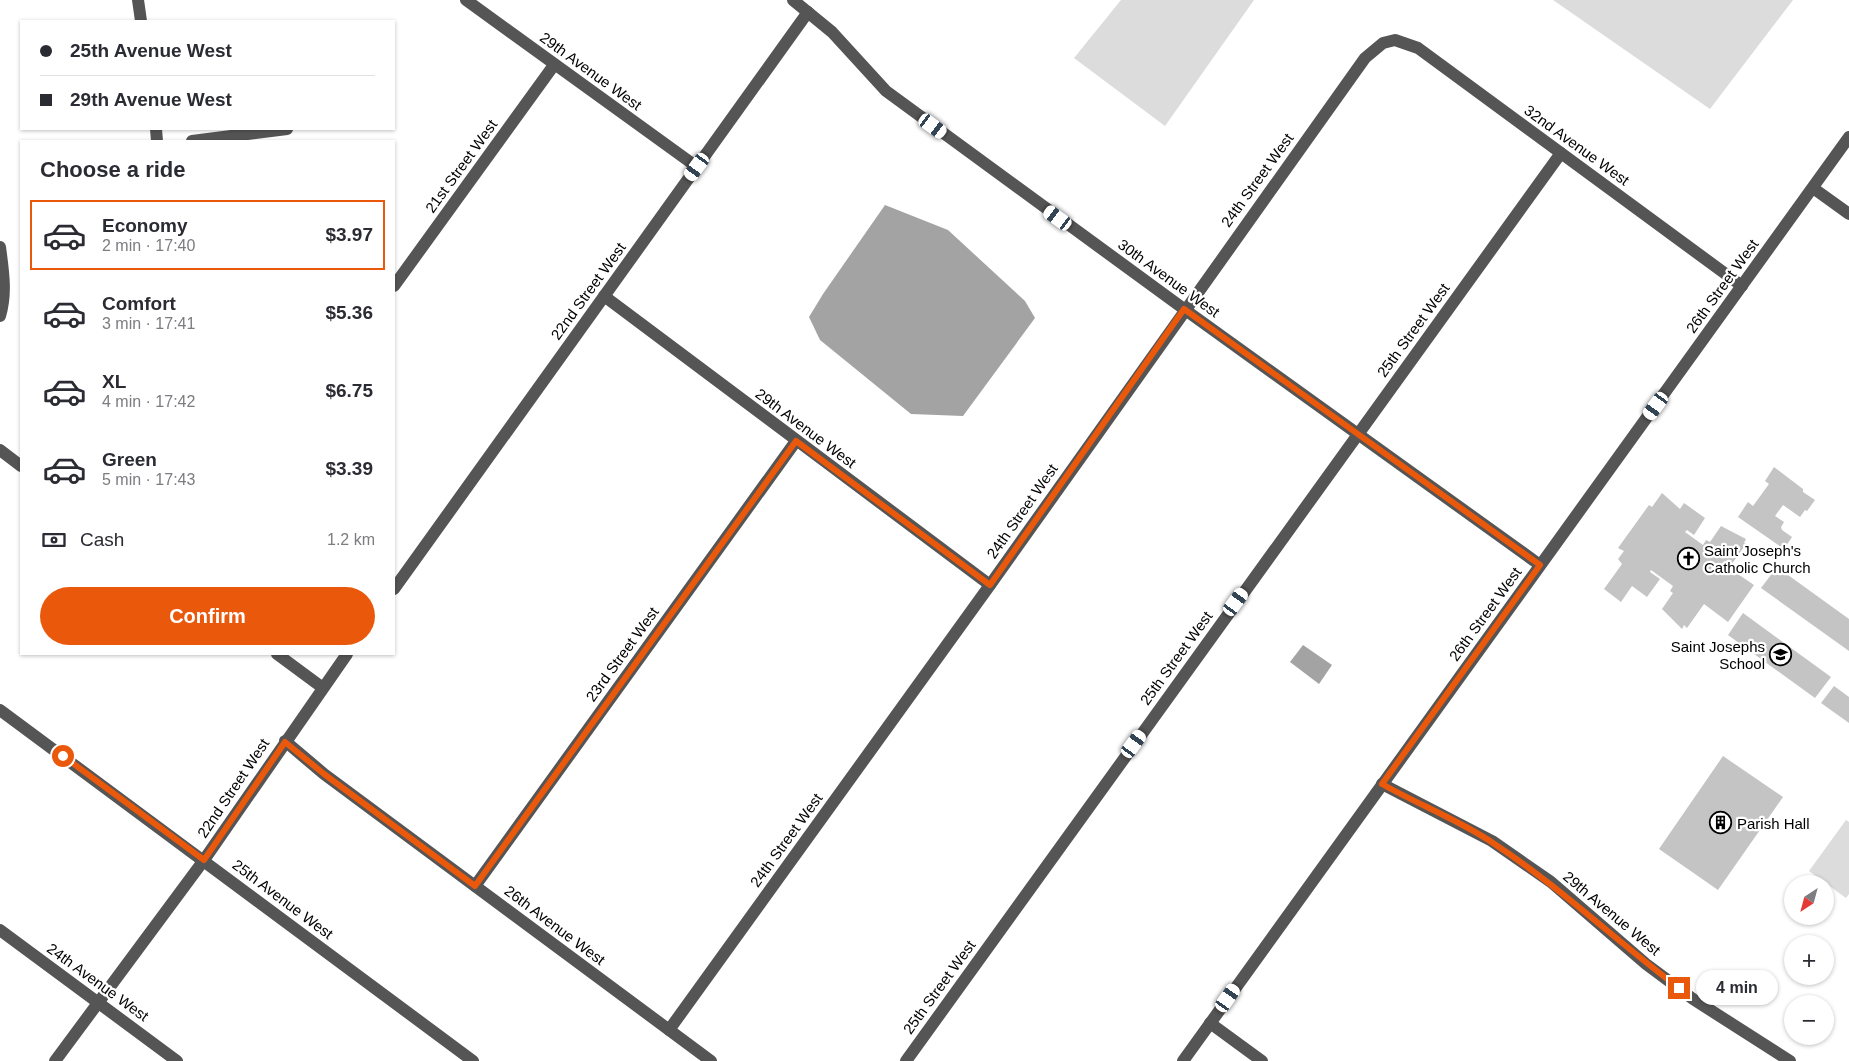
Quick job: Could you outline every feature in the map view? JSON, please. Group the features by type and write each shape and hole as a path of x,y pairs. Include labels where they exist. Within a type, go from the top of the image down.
{"street":[{"path":"138,0 141,20"},
{"name":"29th Avenue West","path":"466,0 697,167"},
{"name":"30th Avenue West","path":"793,0 832,32 864,70 886,91 1184,309 1540,565"},
{"name":"22nd Street West","path":"395,588 808,12"},
{"name":"24th Street West","path":"669,1030 990,585 1184,309 1364,58 1376,47 1389,40"},
{"name":"32nd Avenue West","path":"1389,40 1402,41 1418,48 1742,286"},
{"name":"21st Street West","path":"395,285 554,64"},
{"path":"200,140 279,130"},
{"name":"26th Street West","path":"1183,1061 1849,137"},
{"name":"25th Street West","path":"906,1061 1560,153"},
{"path":"1813,188 1849,214"},
{"path":"0,246 4,278 4,304 0,316"},
{"name":"29th Avenue West","path":"604,296 990,585"},
{"name":"23rd Street West","path":"475,886 796,441"},
{"path":"0,450 20,465"},
{"path":"278,655 323,688"},
{"name":"22nd Street West","path":"56,1061 204,860 346,655"},
{"name":"25th Avenue West","path":"0,710 473,1061"},
{"name":"26th Avenue West","path":"285,742 324,774 711,1061"},
{"name":"29th Avenue West","path":"1382,784 1492,841 1551,882 1646,964 1693,999 1790,1061"},
{"name":"24th Avenue West","path":"0,930 177,1061"},
{"path":"1210,1023 1262,1061"}],"shaded area":[{"path":"1121,0 1254,0 1165,126 1074,58"},
{"path":"1553,0 1793,0 1710,109"},
{"path":"885,205 948,230 1025,301 1035,318 963,416 911,414 820,340 809,317"},
{"path":"1303,645 1332,665 1319,684 1290,662"},
{"path":"1846,820 1849,822 1849,894 1846,898 1834,889 1834,875 1814,875 1809,871"}],"building":[{"path":"1774,467 1815,500 1800,517 1783,505 1775,516 1784,522 1781,527 1782,530 1792,537 1784,549 1738,517 1748,502 1753,506 1769,484 1765,481"},
{"name":"Saint Joseph's Catholic Church","path":"1662,493 1680,509 1684,503 1705,518 1694,535 1687,530 1685,532 1703,545 1706,540 1710,542 1721,526 1746,539 1744,543 1746,544 1729,568 1754,585 1728,622 1704,604 1687,628 1684,625 1682,629 1662,609 1673,593 1670,591 1673,586 1651,570 1650,572 1660,579 1647,597 1632,586 1621,602 1604,589 1622,564 1618,559 1624,551 1618,548 1649,505 1652,507"},
{"path":"1777,567 1849,619 1849,651 1761,588"},
{"path":"1743,613 1831,677 1815,698 1728,635"},
{"path":"1834,686 1849,697 1849,723 1821,703"},
{"name":"Parish Hall","path":"1723,756 1783,797 1718,890 1659,849"}],"place":[{"name":"Saint Joseph's Catholic Church","path":"1688,559"},
{"name":"Saint Josephs School","path":"1781,655"},
{"name":"Parish Hall","path":"1721,823"}],"route":[{"path":"63,756 204,860 285,742 324,774 475,886 796,441 990,585 1184,309 1540,565 1382,784 1492,841 1551,882 1646,964 1679,988"}]}
